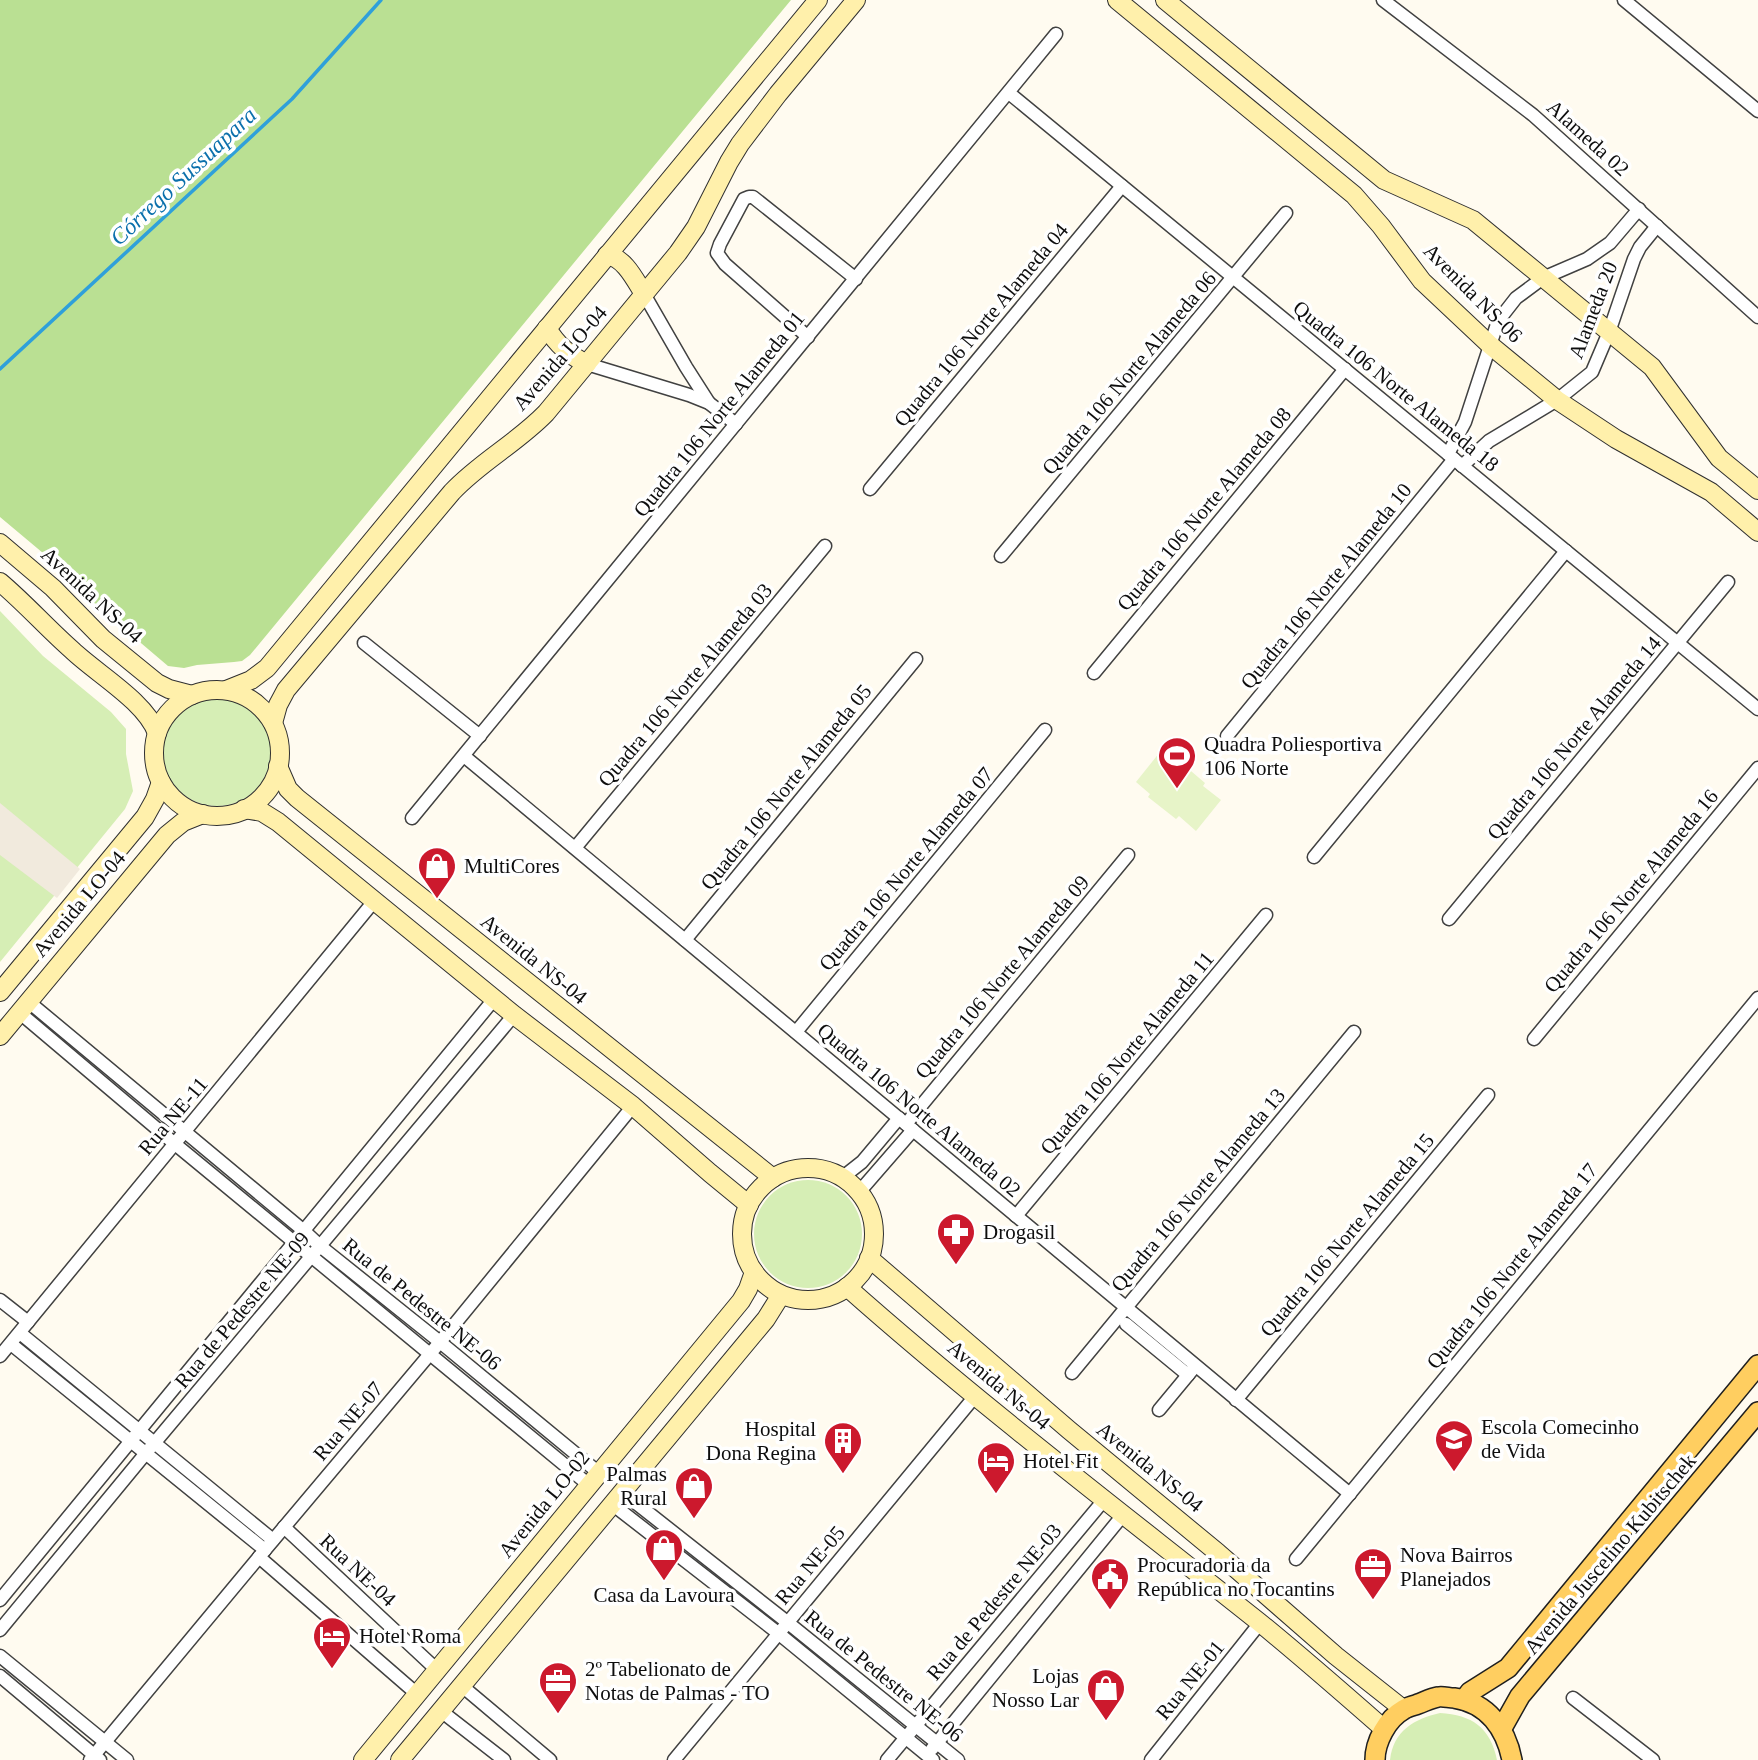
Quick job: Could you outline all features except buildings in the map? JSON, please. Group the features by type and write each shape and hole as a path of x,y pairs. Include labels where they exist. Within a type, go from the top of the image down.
{"main road":[{"name":"Avenida Juscelino Kubitschek","path":"1464,1700 1470,1692 1507,1668 1758,1365"},
{"name":"Avenida Juscelino Kubitschek","path":"1502,1728 1520,1696 1758,1412"},
{"path":"1375,1760 1384,1729 1393,1718 1403,1709 1440,1697 1464,1700 1479,1706 1492,1716 1509,1743 1512,1760"}],"street":[{"name":"Avenida LO-04","path":"226,690 251,680 267,668 818,0"},
{"name":"Avenida LO-04","path":"273,723 286,690 452,492 475,470 541,418 644,294 696,227 744,138 856,0"},
{"name":"Avenida NS-06","path":"1117,0 1354,195 1422,281 1490,345 1557,400 1616,439 1711,492 1758,532"},
{"name":"Avenida NS-06","path":"1165,0 1384,180 1473,220 1652,367 1719,458 1758,491"},
{"name":"Alameda 02","path":"1383,0 1534,115 1758,317"},
{"path":"1624,0 1758,110"},
{"name":"Quadra 106 Norte Alameda 01","path":"412,818 1056,34"},
{"name":"Quadra 106 Norte Alameda 18","path":"1009,93 1758,709"},
{"name":"Quadra 106 Norte Alameda 04","path":"870,489 1122,186"},
{"path":"808,337 725,264 717,253 744,199 753,197 856,279"},
{"path":"1455,460 1498,321 1516,298 1543,278 1587,260 1610,243 1639,209"},
{"name":"Quadra 106 Norte Alameda 06","path":"1001,556 1286,213"},
{"name":"Alameda 20","path":"1455,460 1557,400 1591,372 1609,332 1633,259 1657,226"},
{"path":"607,256 614,257 628,269 709,403"},
{"path":"547,328 562,349 587,364 679,391 709,403 736,424"},
{"name":"Quadra 106 Norte Alameda 08","path":"1094,673 1345,369"},
{"name":"Quadra 106 Norte Alameda 10","path":"1227,736 1455,460"},
{"name":"Avenida NS-04","path":"0,543 53,589 103,639 157,683 192,695 226,690"},
{"name":"Quadra 106 Norte Alameda 03","path":"575,848 825,546"},
{"path":"1314,857 1566,551"},
{"path":"0,582 76,655 141,708 157,733"},
{"name":"Quadra 106 Norte Alameda 14","path":"1449,919 1728,582"},
{"path":"365,643 480,736"},
{"name":"Quadra 106 Norte Alameda 05","path":"685,940 916,659"},
{"path":"226,690 251,699 273,723"},
{"path":"192,695 170,710 157,733 154,748 154,760 161,782 178,802 190,810 204,814 222,815 244,809 265,793 278,766"},
{"name":"Avenida NS-04","path":"273,723 279,746 278,766 288,789 297,798 773,1178"},
{"name":"Quadra 106 Norte Alameda 07","path":"796,1032 1045,730"},
{"name":"Quadra 106 Norte Alameda 02","path":"464,755 1126,1308 1191,1370 1236,1399 1350,1494"},
{"name":"Quadra 106 Norte Alameda 16","path":"1534,1040 1758,768"},
{"name":"Avenida LO-04","path":"0,992 145,817 161,782"},
{"path":"244,809 274,818 514,1015 633,1106 748,1205"},
{"name":"Avenida LO-04","path":"0,1036 167,835 180,824 204,814"},
{"name":"Quadra 106 Norte Alameda 09","path":"906,1124 1128,855"},
{"name":"Rua NE-11","path":"7,1346 375,900"},
{"name":"Quadra 106 Norte Alameda 11","path":"1016,1216 1266,915"},
{"name":"Rua de Pedestre NE-09","path":"0,1600 495,998"},
{"name":"Quadra 106 Norte Alameda 17","path":"1296,1559 1758,998"},
{"name":"Rua de Pedestre NE-06","path":"24,1008 185,1133 304,1231 316,1251 430,1354 594,1479"},
{"name":"Rua de Pedestre NE-06","path":"24,1008 175,1144 294,1242 316,1251 440,1342 594,1479"},
{"name":"Rua de Pedestre NE-09","path":"0,1630 514,1015"},
{"name":"Quadra 106 Norte Alameda 13","path":"1072,1373 1354,1032"},
{"name":"Quadra 106 Norte Alameda 15","path":"1236,1399 1488,1095"},
{"name":"Rua NE-07","path":"95,1758 106,1741 440,1342 633,1106"},
{"path":"844,1177 906,1124"},
{"path":"860,1191 906,1124"},
{"path":"798,1169 827,1170 844,1177 860,1191 870,1207 874,1225 869,1258 860,1274 847,1287 828,1296 803,1300 781,1295 759,1279 746,1256 741,1232 748,1205 773,1178 798,1169"},
{"name":"Avenida NS-04","path":"869,1258 1336,1656 1403,1709"},
{"name":"Avenida LO-02","path":"363,1760 741,1301 754,1272"},
{"name":"Avenida Ns-04","path":"847,1287 1104,1500 1260,1623 1384,1729"},
{"path":"400,1760 766,1319 781,1295"},
{"path":"0,1300 28,1322"},
{"path":"1126,1324 1191,1370 1159,1410"},
{"path":"7,1346 150,1449 265,1549 417,1694"},
{"name":"Rua NE-05","path":"674,1760 976,1395"},
{"name":"Rua de Pedestre NE-06","path":"617,1498 787,1622 958,1760"},
{"name":"Rua de Pedestre NE-06","path":"617,1498 927,1758"},
{"name":"Rua de Pedestre NE-03","path":"887,1760 1104,1500"},
{"name":"Rua de Pedestre NE-03","path":"927,1758 1123,1515"},
{"name":"Rua NE-04","path":"284,1527 437,1670"},
{"name":"Rua NE-01","path":"1151,1760 1260,1623"},
{"path":"0,1656 127,1760"},
{"path":"0,1676 95,1758"},
{"path":"462,1686 550,1760"},
{"path":"1573,1698 1653,1760"},
{"path":"441,1711 504,1760"}],"green space":[{"path":"0,0 791,0 250,655 242,661 184,668 168,666 95,604 68,574 0,517"},
{"path":"0,611 43,656 111,712 126,729 126,754 133,791 125,809 0,962"},
{"path":"217,698 238,702 255,714 267,731 271,752 267,773 255,790 238,802 217,806 196,802 179,790 167,773 163,752 167,731 179,714 196,702"},
{"name":"Quadra Poliesportiva 106 Norte","path":"1160,752 1175,763 1178,760 1221,800 1196,831 1179,816 1176,819 1148,797 1150,794 1136,782"},
{"path":"808,1180 829,1184 846,1196 858,1213 862,1234 858,1255 846,1272 829,1284 808,1288 787,1284 770,1272 758,1255 754,1234 758,1213 770,1196 787,1184"},
{"path":"1440,1713 1461,1717 1478,1725 1490,1739 1497,1760 1390,1760 1395,1741 1406,1728"}],"shaded area":[{"path":"0,803 80,869 57,898 0,855"}],"waterway":[{"name":"Córrego Sussuapara","path":"0,369 292,99 381,0"}],"place":[{"name":"Quadra Poliesportiva 106 Norte","path":"1177,790"},
{"name":"MultiCores","path":"437,900"},
{"name":"Drogasil","path":"956,1266"},
{"name":"Escola Comecinho de Vida","path":"1454,1473"},
{"name":"Hospital Dona Regina","path":"843,1475"},
{"name":"Hotel Fit","path":"996,1495"},
{"name":"Palmas Rural","path":"694,1520"},
{"name":"Casa da Lavoura","path":"664,1582"},
{"name":"Nova Bairros Planejados","path":"1373,1601"},
{"name":"Procuradoria da República no Tocantins","path":"1110,1611"},
{"name":"Hotel Roma","path":"332,1670"},
{"name":"2º Tabelionato de Notas de Palmas - TO","path":"558,1715"},
{"name":"Lojas Nosso Lar","path":"1106,1722"}]}
